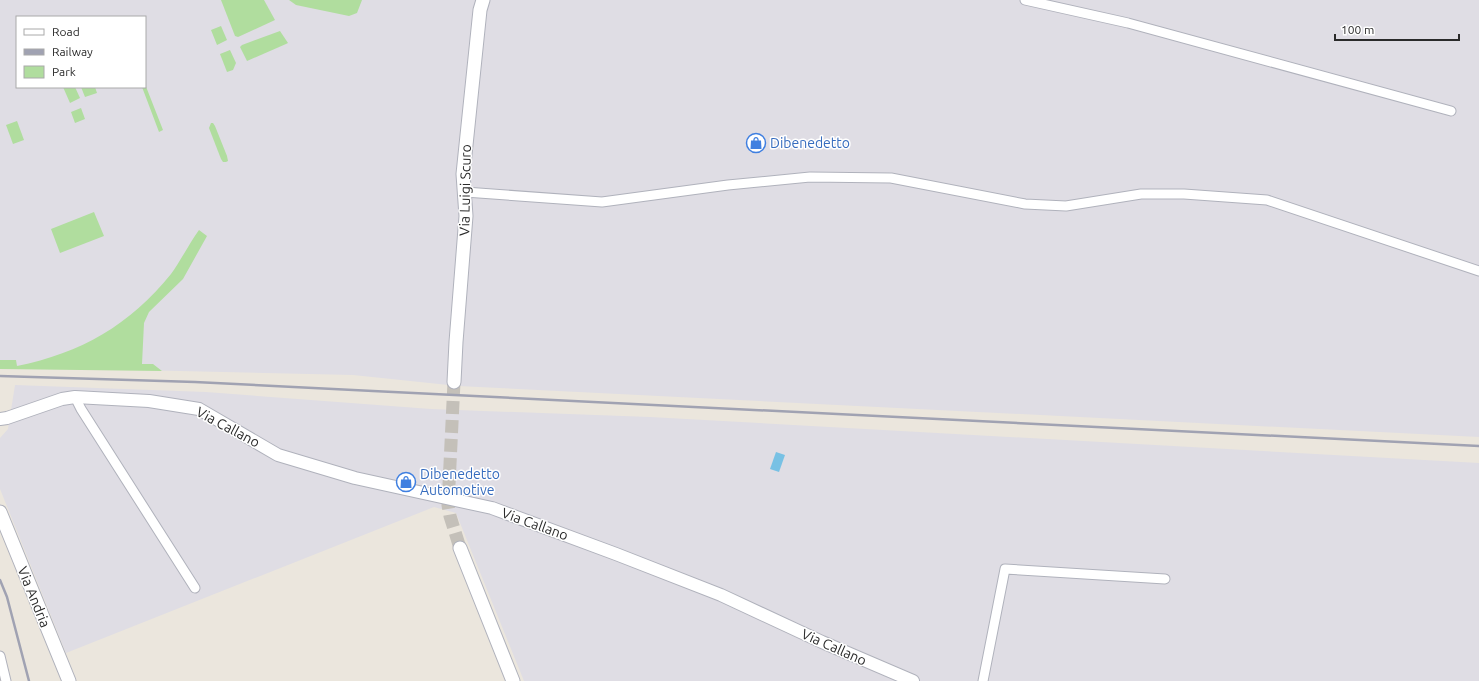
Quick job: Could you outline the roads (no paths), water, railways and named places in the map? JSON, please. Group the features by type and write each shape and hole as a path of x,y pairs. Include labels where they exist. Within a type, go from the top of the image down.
{"main road":[{"name":"Via Luigi Scuro","path":"454,382 466,216 463,174 480,10 483,0"},
{"name":"Via Andria","path":"0,512 69,681"},
{"path":"460,548 512,681"}],"street":[{"path":"1025,0 1128,23 1451,111"},
{"path":"464,192 602,202 728,185 810,177 891,178 1025,204 1066,206 1141,194 1184,194 1260,199 1316,216 1479,271"},
{"path":"75,397 81,409 195,588"},
{"name":"Via Callano","path":"2,421 62,399 75,397 149,401 198,409 278,455 355,478 492,508 721,595 822,642 913,681"},
{"path":"984,681 1005,569 1165,578"},
{"path":"0,656 6,681"}],"water":[{"path":"776,452 785,455 779,472 770,469"}],"tunnel":[{"path":"454,382 448,505 460,548"}],"railway":[{"path":"0,376 195,382 1479,446"},
{"path":"0,580 7,597 29,681"}],"place":[{"name":"Dibenedetto","path":"756,143"},
{"name":"Dibenedetto Automotive","path":"406,482"}]}
